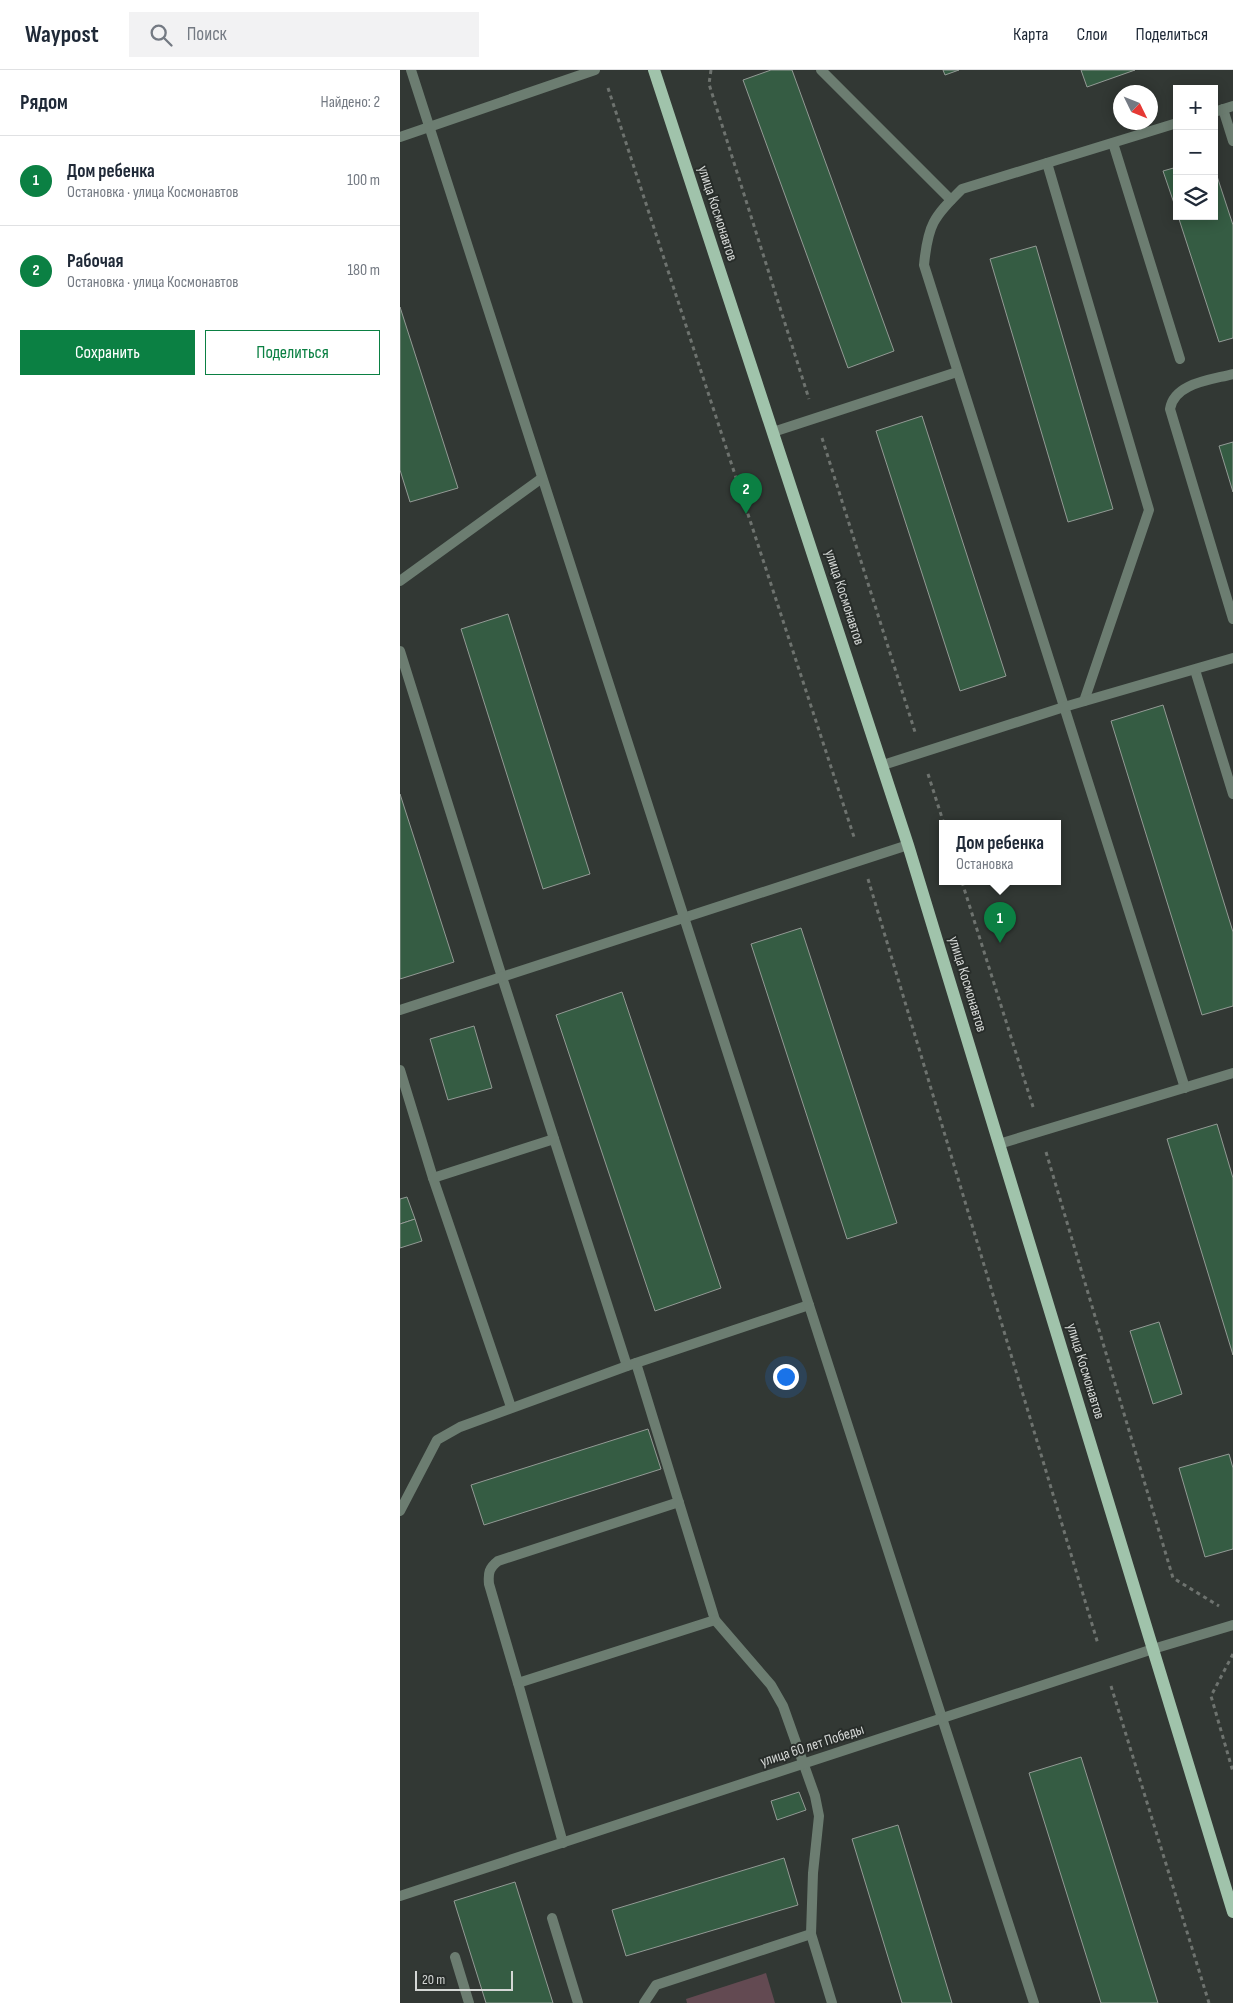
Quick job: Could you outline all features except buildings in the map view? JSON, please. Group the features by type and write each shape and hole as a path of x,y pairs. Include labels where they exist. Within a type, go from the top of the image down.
{"main road":[{"name":"улица Космонавтов","path":"654,70 908,845 1233,1912"}],"street":[{"path":"411,70 1034,2003"},
{"path":"400,137 594,70"},
{"path":"821,70 951,200"},
{"path":"1224,109 1233,141"},
{"path":"1173,125 962,189 940,211 927,234 924,265 1185,1088"},
{"path":"1113,143 1180,360"},
{"path":"1047,163 1150,510 1084,701"},
{"path":"773,432 958,372"},
{"path":"1233,374 1180,390 1172,399 1170,409 1233,619"},
{"path":"400,581 542,478"},
{"path":"400,651 554,1139 679,1502 715,1620 771,1686 784,1706 804,1763 819,1816 813,1873 811,1934 832,2003"},
{"path":"883,766 1064,707 1233,658"},
{"path":"1195,670 1233,794"},
{"path":"400,1010 862,862 908,845"},
{"path":"400,1070 433,1178 511,1407"},
{"path":"1000,1144 1233,1073"},
{"path":"433,1178 554,1139"},
{"path":"400,1511 437,1440 460,1427 632,1364 809,1305"},
{"path":"562,1843 489,1584 488,1574 491,1566 498,1561 679,1502"},
{"path":"518,1683 715,1620"},
{"name":"улица 60 лет Победы","path":"400,1896 1153,1649 1229,1626"},
{"path":"552,1918 578,2003"},
{"path":"644,2003 656,1985 811,1934"},
{"path":"455,1957 469,2003"}],"path":[{"path":"711,70 709,84 943,820"},
{"path":"605,79 862,862 1209,2003"},
{"path":"963,885 1040,1132 1173,1578 1219,1605 1229,1626 1233,1654 1211,1696 1233,1772"}],"shaded area":[{"path":"766,1973 775,2003 687,2003 686,1999"}],"place":[{"name":"Рабочая","path":"746,514"},
{"name":"Дом ребенка","path":"1000,943"}]}
